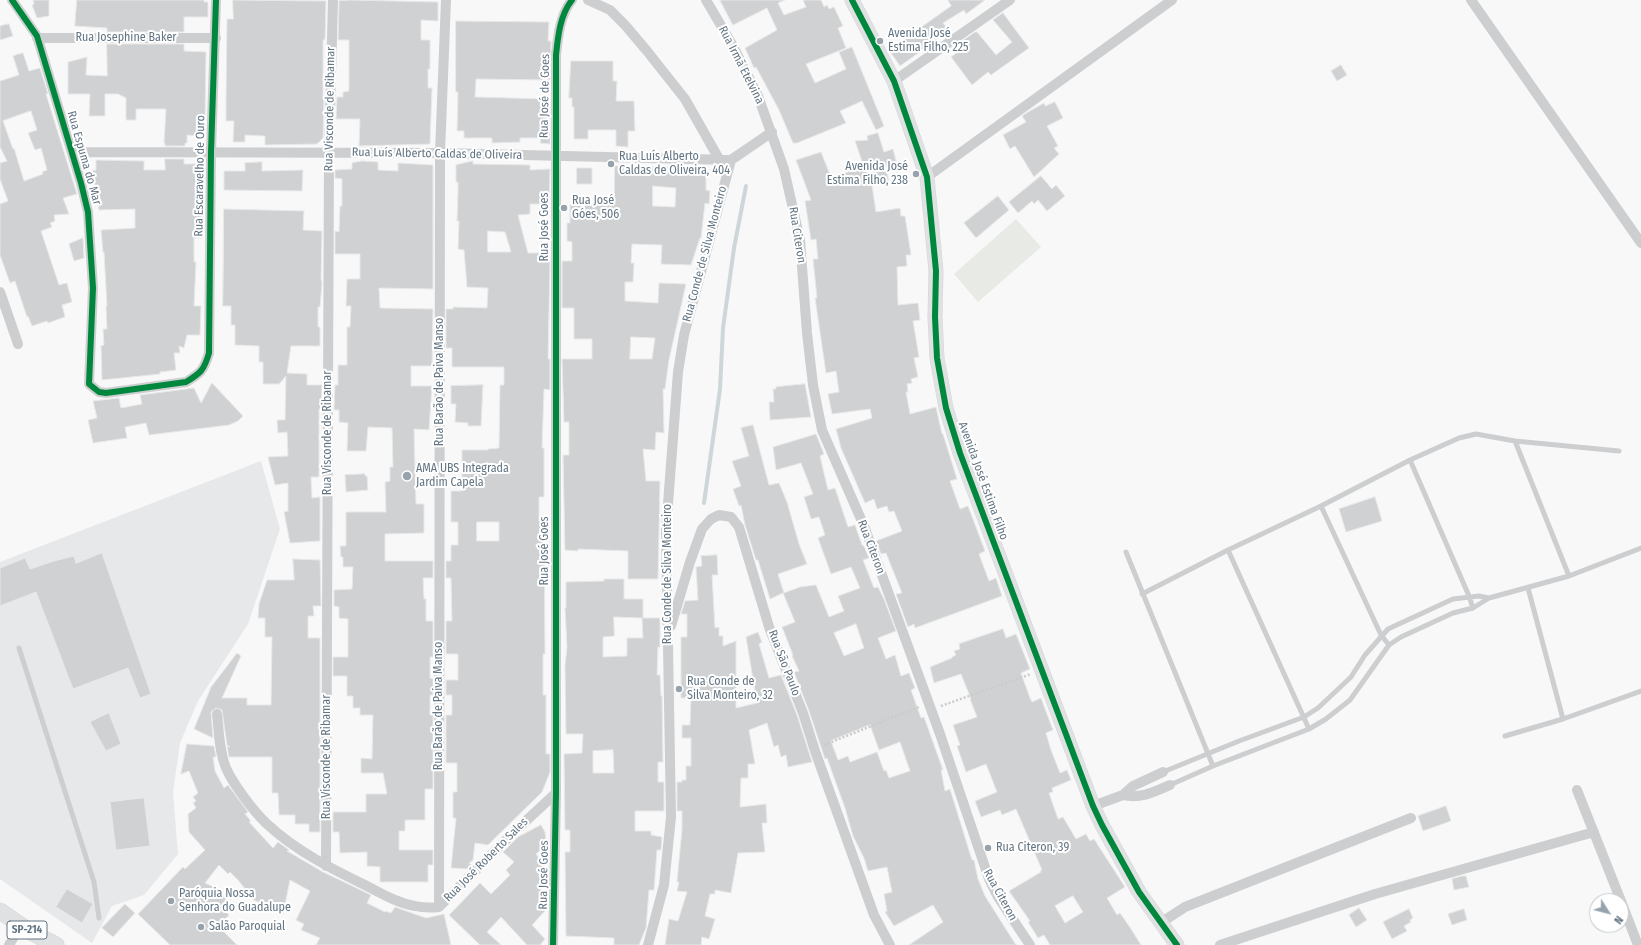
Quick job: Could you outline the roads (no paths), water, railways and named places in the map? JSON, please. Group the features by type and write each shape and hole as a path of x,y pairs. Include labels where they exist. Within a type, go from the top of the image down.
{"main road":[{"name":"SP-214","path":"0,911 56,945"}],"street":[{"name":"Rua Espuma do Mar","path":"12,0 38,36 37,38 72,152 88,212 93,288 89,384 99,392 106,393"},
{"name":"Rua Escaravelho de Ouro","path":"106,393 186,382 205,367 208,353 211,152 216,38 216,0"},
{"name":"Rua Visconde de Ribamar","path":"326,866 329,153 332,0"},
{"name":"Rua Barão de Paiva Manso","path":"439,907 440,153 446,0"},
{"name":"Rua José de Goes","path":"556,157 556,55 558,36 564,16 572,0"},
{"path":"588,0 610,10 647,51 685,99 719,160"},
{"name":"Rua Irmã Etelvina","path":"706,0 733,46 758,96 772,132"},
{"name":"Avenida José Estima Filho","path":"852,0 894,81 927,177 936,272 935,317 937,358 946,408 960,453 1093,806 1124,867 1139,892 1162,922 1177,945"},
{"path":"894,81 1010,0"},
{"path":"927,177 1172,0"},
{"path":"1471,0 1641,244"},
{"name":"Rua Josephine Baker","path":"37,38 216,38"},
{"path":"731,160 772,132"},
{"name":"Rua Citeron","path":"772,132 784,169 800,240 812,378 822,430 864,526 930,706 989,879 998,897 1030,945"},
{"name":"Rua Luís Alberto Caldas de Oliveira","path":"72,152 440,153 556,157 731,160"},
{"name":"Rua José Goes","path":"553,945 556,793 556,157"},
{"name":"Rua Conde de Silva Monteiro","path":"648,945 664,885 671,817 666,530 678,372 684,335 731,160"},
{"path":"0,292 18,344"},
{"name":"Rua São Paulo","path":"668,634 690,562 702,529 711,519 718,515 731,517 739,527 770,630 803,713 874,915 890,945"},
{"name":"Rua José Roberto Sales","path":"217,714 221,749 226,768 245,798 266,824 296,847 326,866 396,900 413,906 426,908 439,907 514,832 556,793"},
{"path":"1093,806 1123,795 1133,786 1163,772"},
{"path":"1123,795 1132,797 1143,796 1170,785"},
{"path":"1577,790 1618,893"},
{"path":"1162,922 1185,907 1411,818"},
{"path":"1220,945 1375,894 1594,832"},
{"path":"1629,922 1638,945"},
{"path":"9,945 21,925"}],"lane":[{"path":"1142,594 1228,550 1321,506 1410,460 1459,438 1476,434 1515,441 1619,451"},
{"path":"1515,441 1569,576"},
{"path":"1410,460 1473,608"},
{"path":"1321,506 1381,635 1390,645"},
{"path":"1170,785 1213,766 1309,729 1339,710 1350,700 1390,645 1401,637 1446,616 1473,608 1489,598 1569,576 1641,548"},
{"path":"1228,550 1309,729"},
{"path":"1126,552 1213,766"},
{"path":"1528,588 1562,719"},
{"path":"1163,772 1304,717 1318,708 1340,689 1351,677 1365,655 1381,635 1388,629 1425,610 1453,599 1469,596 1489,598"},
{"path":"19,648 94,882 99,918"},
{"path":"1505,736 1562,719 1641,691"}],"waterway":[{"path":"704,503 720,389 723,328 734,248 746,186"}],"place":[{"name":"Avenida José Estima Filho, 225","path":"880,41"},
{"name":"Rua Luís Alberto Caldas de Oliveira, 404","path":"611,164"},
{"name":"Avenida José Estima Filho, 238","path":"916,174"},
{"name":"Rua José Góes, 506","path":"564,208"},
{"name":"AMA UBS Integrada Jardim Capela","path":"407,476"},
{"name":"Rua Conde de Silva Monteiro, 32","path":"679,689"},
{"name":"Rua Citeron, 39","path":"988,848"},
{"name":"Paróquia Nossa Senhora do Guadalupe","path":"171,901"},
{"name":"Salão Paroquial","path":"201,927"}]}
